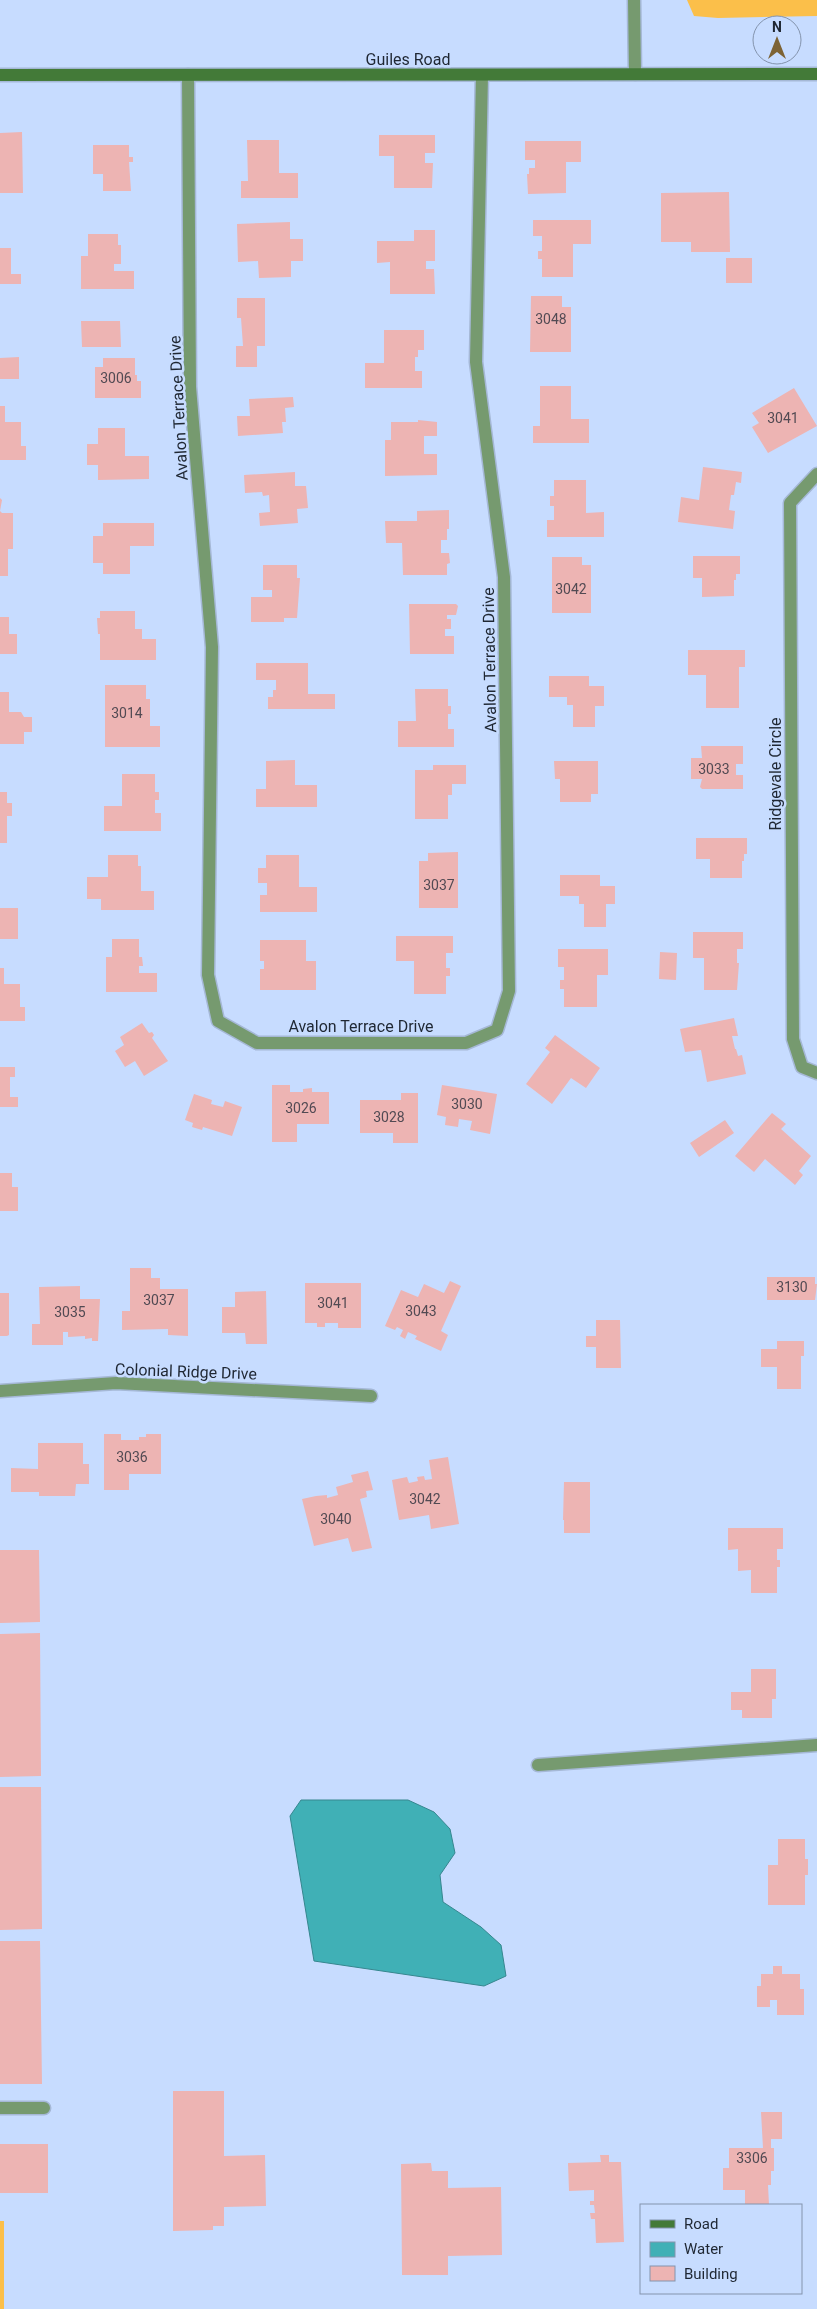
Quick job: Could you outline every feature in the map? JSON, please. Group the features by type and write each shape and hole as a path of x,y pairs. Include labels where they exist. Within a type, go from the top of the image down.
{"street":[{"path":"634,0 635,74"},
{"name":"Guiles Road","path":"0,75 817,74"},
{"name":"Avalon Terrace Drive","path":"188,75 190,387 212,647 208,975 218,1021 257,1043 297,1043 466,1042 497,1030 509,992 504,577 476,362 482,75"},
{"name":"Ridgevale Circle","path":"817,474 790,503 793,1039 802,1067 817,1073"},
{"name":"Colonial Ridge Drive","path":"0,1391 116,1383 371,1396"},
{"path":"538,1765 817,1745"},
{"path":"0,2108 44,2108"}],"shaded area":[{"path":"687,0 817,0 817,16 752,15 752,17 718,18 694,16"},
{"path":"0,2221 4,2221 4,2309 0,2309"}],"water":[{"path":"301,1800 408,1800 434,1812 450,1829 455,1853 440,1875 443,1902 481,1927 501,1945 506,1976 484,1986 314,1961 290,1816"}],"building":[{"path":"22,132 23,193 0,193 0,133"},
{"path":"379,135 435,135 435,153 425,153 425,163 433,163 432,188 394,188 394,156 379,156"},
{"path":"247,140 279,140 279,173 298,173 298,198 241,198 241,181 248,181"},
{"path":"525,141 581,141 581,162 566,162 566,193 528,194 527,174 529,174 529,168 535,168 535,160 525,160"},
{"path":"93,145 129,145 129,157 133,157 133,162 129,162 131,191 103,191 103,174 93,174"},
{"path":"729,192 730,252 691,252 691,242 661,242 661,193"},
{"path":"533,220 591,220 591,244 573,244 573,277 542,277 542,259 538,259 538,251 542,251 542,236 533,236"},
{"path":"290,222 290,239 303,239 303,261 291,261 291,277 259,278 258,261 238,262 237,224"},
{"path":"414,230 435,230 435,261 426,261 426,269 434,269 435,294 390,294 390,262 377,263 377,241 414,241"},
{"path":"88,234 118,234 118,245 121,245 121,264 114,264 114,271 134,271 134,289 81,289 81,256 88,256"},
{"path":"0,248 11,248 11,274 21,274 21,284 0,284"},
{"path":"726,258 752,258 752,283 726,283"},
{"path":"531,296 562,296 562,307 571,307 571,352 530,352"},
{"path":"237,298 265,298 265,346 257,346 257,367 236,367 236,346 243,346 241,318 237,318"},
{"path":"81,321 120,321 121,347 82,347"},
{"path":"384,330 424,330 424,350 418,350 418,357 415,357 415,371 422,371 422,388 365,388 365,363 384,363"},
{"path":"19,357 19,379 0,379 0,358"},
{"path":"103,358 135,358 135,375 137,375 137,381 141,381 141,398 95,398 95,367 103,367"},
{"path":"540,386 571,386 571,419 589,419 589,443 533,443 533,426 540,426"},
{"path":"794,388 817,426 768,453 752,427 759,423 752,413"},
{"path":"293,397 294,407 285,408 286,422 282,422 283,433 238,436 237,416 250,416 249,399"},
{"path":"0,406 5,406 5,422 21,422 21,446 26,446 26,460 0,460"},
{"path":"418,420 437,422 437,436 424,436 424,454 437,454 437,475 385,476 385,440 391,440 391,422 418,422"},
{"path":"98,428 125,428 125,456 149,456 149,479 98,480 98,465 87,465 87,444 98,444"},
{"path":"703,467 742,472 741,483 736,482 734,495 731,495 729,510 735,511 733,529 678,522 681,497 699,500"},
{"path":"295,472 295,486 306,486 308,508 297,509 298,523 260,526 259,513 270,512 269,495 263,496 262,492 245,493 244,475"},
{"path":"554,480 586,480 586,513 604,512 604,537 547,537 547,520 554,520 554,506 550,506 550,496 554,496"},
{"path":"449,510 447,540 441,540 441,553 449,553 450,563 447,564 447,575 403,575 402,543 386,543 385,521 417,521 417,511"},
{"path":"0,511 2,513 13,513 13,549 8,549 8,576 0,576"},
{"path":"103,523 154,523 154,546 130,546 130,574 103,574 103,563 93,563 93,536 103,536"},
{"path":"693,556 740,556 740,574 736,574 736,580 734,580 734,596 702,597 702,578 693,578"},
{"path":"552,557 582,557 582,565 591,565 591,613 552,613"},
{"path":"263,565 297,565 297,578 300,578 297,618 284,618 284,622 251,622 251,597 272,597 272,590 263,590"},
{"path":"409,604 456,604 458,606 456,615 447,615 447,619 451,619 451,629 445,629 445,636 454,636 454,654 410,654"},
{"path":"100,611 135,611 135,629 142,629 142,639 156,639 156,660 100,660 100,634 98,634 97,618 100,618"},
{"path":"0,617 9,617 9,634 17,634 17,654 0,654"},
{"path":"688,650 745,650 745,667 739,667 739,708 706,708 706,675 688,675"},
{"path":"256,663 308,663 308,694 335,694 335,709 268,709 268,697 273,697 273,690 276,690 276,680 256,680"},
{"path":"549,676 589,676 589,686 604,686 604,706 595,706 595,727 573,727 573,705 567,705 567,697 549,697"},
{"path":"105,685 146,685 146,699 150,699 150,726 160,726 160,747 105,747"},
{"path":"415,689 448,689 448,706 451,706 451,714 448,714 448,729 454,729 454,747 398,747 398,721 416,721"},
{"path":"0,692 9,692 9,712 21,712 24,717 32,717 32,732 24,732 24,744 0,744"},
{"path":"701,746 743,746 743,764 736,764 736,775 743,775 743,789 702,789 700,787 702,779 691,779 691,758 702,758"},
{"path":"295,760 295,785 317,785 317,807 256,807 256,789 266,789 266,761"},
{"path":"554,761 598,761 598,794 591,794 591,802 560,802 560,779 555,779"},
{"path":"433,765 466,765 466,784 452,784 452,795 448,795 448,819 415,819 415,770 433,770"},
{"path":"122,774 155,774 155,792 159,792 159,800 155,800 155,813 161,813 161,831 104,831 104,806 122,806"},
{"path":"0,792 7,792 7,803 12,803 12,816 7,816 7,843 0,843"},
{"path":"696,838 747,838 747,854 744,854 744,861 742,861 742,878 710,878 710,859 696,859"},
{"path":"458,852 458,908 419,908 419,861 428,861 428,853"},
{"path":"108,855 138,855 138,866 141,866 141,891 154,891 154,910 101,910 101,899 87,899 87,877 108,877"},
{"path":"266,855 299,855 299,887 317,887 317,912 260,912 260,895 267,895 267,883 258,883 258,868 266,868"},
{"path":"560,875 600,875 600,886 615,886 615,904 606,904 606,927 584,927 584,904 579,904 579,896 560,896"},
{"path":"0,908 18,908 18,939 0,939"},
{"path":"693,932 743,932 743,949 737,949 737,963 739,963 737,990 704,990 704,958 693,958"},
{"path":"396,936 453,936 453,953 446,953 446,968 450,968 450,976 446,976 446,994 414,994 414,961 396,961"},
{"path":"112,939 139,939 139,957 142,957 143,966 139,966 139,973 157,973 157,992 106,992 106,957 112,957"},
{"path":"260,940 306,940 306,961 316,961 316,990 260,990 260,969 264,969 264,961 260,961"},
{"path":"558,949 608,949 608,975 597,975 597,1007 564,1007 564,989 560,989 560,980 564,980 564,967 558,967"},
{"path":"660,952 677,953 676,980 659,979"},
{"path":"0,968 4,968 4,984 20,984 20,1007 25,1007 25,1021 0,1021"},
{"path":"734,1018 738,1036 732,1036 738,1056 742,1055 746,1074 707,1082 701,1050 685,1052 680,1029"},
{"path":"142,1023 149,1033 152,1032 154,1035 152,1038 168,1061 144,1076 135,1061 125,1067 115,1051 124,1045 120,1037"},
{"path":"555,1035 600,1068 586,1088 571,1078 552,1104 526,1084 550,1052 545,1048"},
{"path":"0,1067 15,1067 15,1077 10,1077 10,1097 18,1097 18,1107 0,1107"},
{"path":"272,1085 290,1085 290,1092 303,1092 303,1089 312,1088 312,1092 329,1092 329,1124 297,1124 297,1142 272,1142"},
{"path":"442,1085 497,1094 490,1134 470,1130 472,1121 459,1119 458,1127 445,1125 446,1117 437,1115"},
{"path":"401,1093 418,1093 418,1143 393,1143 393,1133 360,1133 360,1100 401,1100"},
{"path":"194,1094 212,1100 211,1104 223,1107 225,1101 242,1107 232,1136 203,1127 202,1130 192,1127 193,1123 185,1120"},
{"path":"772,1113 786,1124 781,1129 811,1156 799,1171 803,1175 795,1185 765,1159 754,1172 735,1156"},
{"path":"725,1120 734,1133 699,1157 690,1143"},
{"path":"0,1173 12,1173 12,1187 18,1187 18,1211 0,1211"},
{"path":"130,1268 151,1268 151,1278 160,1278 160,1289 188,1289 188,1336 168,1335 168,1329 122,1330 122,1311 130,1311"},
{"path":"767,1277 815,1277 815,1284 817,1284 815,1300 767,1300"},
{"path":"450,1281 461,1286 441,1331 448,1335 441,1351 415,1339 417,1336 408,1332 405,1339 400,1336 403,1330 397,1327 395,1330 385,1326 401,1290 418,1297 424,1284 444,1293"},
{"path":"305,1283 361,1283 361,1328 338,1328 338,1323 325,1323 325,1327 317,1327 317,1323 305,1323"},
{"path":"80,1286 80,1299 100,1299 98,1341 92,1341 92,1338 85,1339 85,1336 68,1337 68,1332 63,1332 63,1345 32,1345 32,1324 40,1324 39,1287"},
{"path":"266,1291 267,1344 246,1344 245,1333 222,1333 222,1307 235,1307 235,1292"},
{"path":"0,1293 9,1293 9,1335 7,1336 0,1336"},
{"path":"596,1320 620,1320 621,1368 596,1368 596,1347 586,1347 586,1336 596,1336"},
{"path":"777,1341 804,1341 804,1356 801,1356 801,1389 777,1389 777,1367 761,1367 761,1349 777,1349"},
{"path":"104,1434 121,1434 121,1440 139,1440 139,1437 146,1437 146,1434 161,1434 161,1474 129,1474 129,1490 104,1490"},
{"path":"38,1443 83,1443 83,1464 89,1464 89,1484 76,1484 75,1496 39,1496 39,1492 11,1492 11,1468 38,1469"},
{"path":"448,1457 459,1524 431,1529 429,1515 399,1520 392,1480 407,1477 409,1483 418,1481 417,1477 424,1476 425,1480 432,1479 429,1460"},
{"path":"368,1471 373,1490 366,1491 367,1497 360,1499 372,1548 352,1552 348,1538 314,1546 302,1499 327,1495 327,1498 338,1495 336,1487 353,1482 351,1475"},
{"path":"564,1482 590,1482 590,1533 564,1533"},
{"path":"728,1528 783,1528 783,1549 777,1549 777,1560 780,1560 780,1567 777,1567 777,1593 751,1593 751,1570 738,1571 738,1549 728,1550"},
{"path":"0,1550 39,1550 40,1622 0,1623"},
{"path":"40,1633 41,1776 0,1777 0,1634"},
{"path":"751,1669 776,1669 776,1699 772,1699 772,1718 742,1718 742,1710 731,1710 731,1692 751,1692"},
{"path":"0,1787 41,1787 42,1929 0,1930"},
{"path":"778,1839 805,1839 805,1859 808,1859 808,1875 805,1875 805,1905 768,1905 768,1865 778,1865"},
{"path":"0,1941 40,1941 42,2084 0,2084"},
{"path":"773,1966 782,1966 782,1974 800,1974 800,1989 804,1989 804,2015 777,2015 777,2000 770,2000 770,2007 757,2007 757,1986 761,1986 761,1974 773,1974"},
{"path":"173,2091 224,2091 224,2156 265,2155 266,2206 224,2207 224,2226 213,2226 213,2230 173,2231"},
{"path":"761,2112 782,2112 782,2139 771,2139 771,2148 774,2148 774,2171 771,2171 771,2185 768,2185 769,2204 745,2204 745,2190 723,2190 723,2168 729,2168 729,2148 763,2148"},
{"path":"0,2144 48,2144 48,2193 0,2193"},
{"path":"600,2155 609,2155 609,2162 621,2162 624,2242 596,2243 595,2219 591,2219 590,2213 595,2213 594,2205 590,2205 590,2201 594,2201 594,2190 569,2191 568,2163 601,2162"},
{"path":"431,2163 432,2171 448,2171 448,2188 501,2187 502,2255 448,2256 448,2275 402,2275 401,2164"}]}
